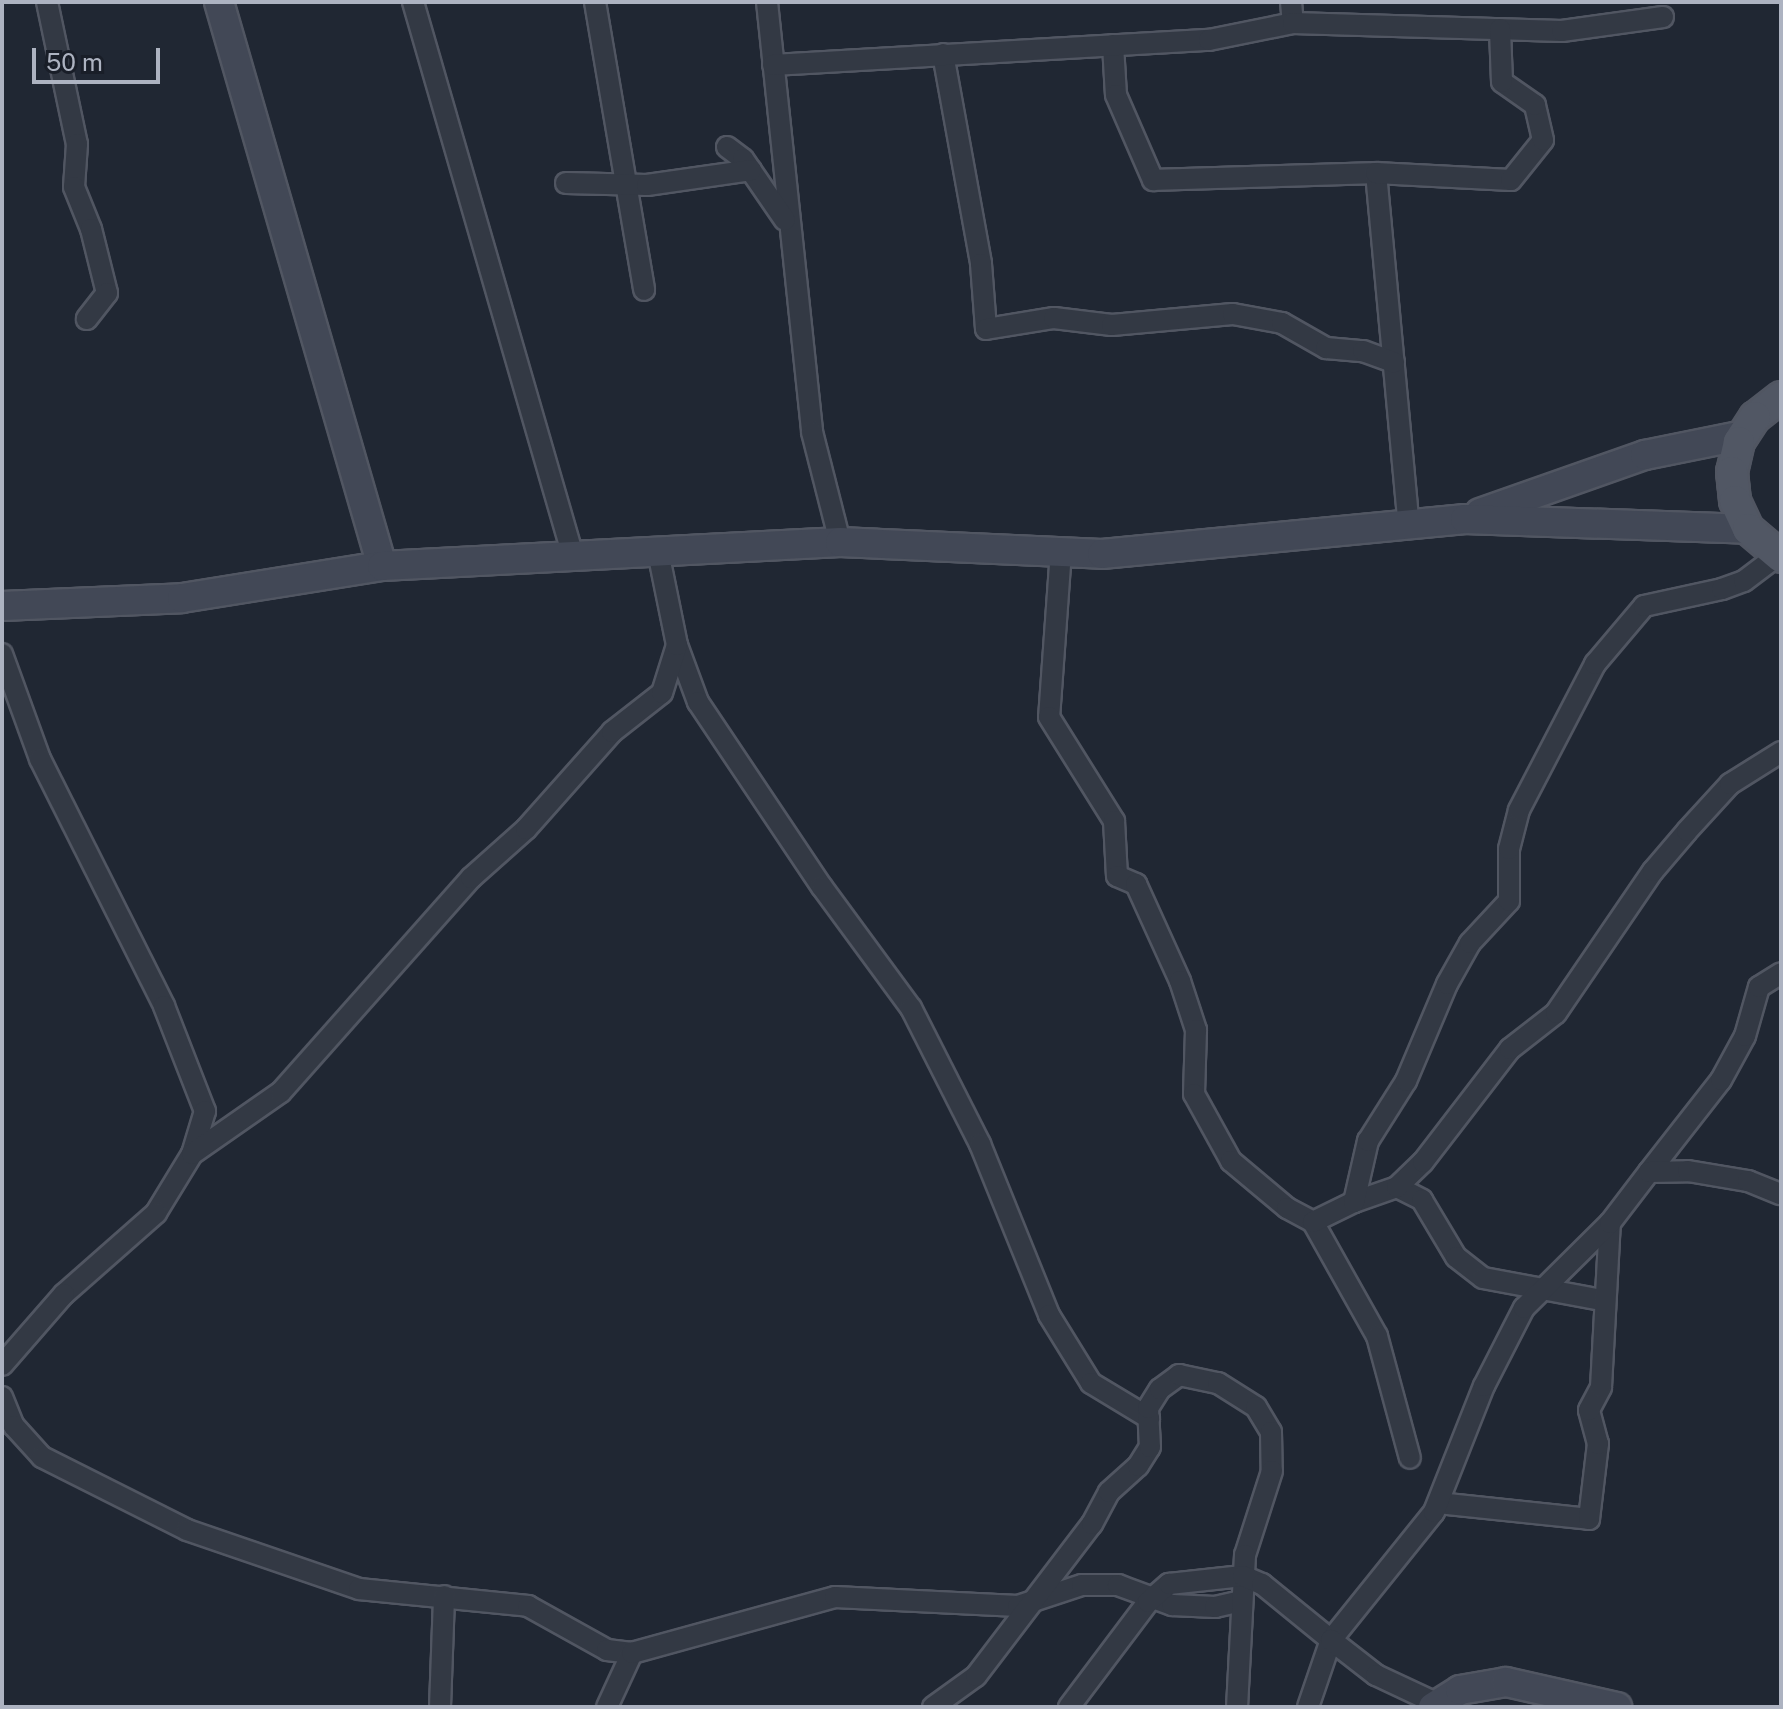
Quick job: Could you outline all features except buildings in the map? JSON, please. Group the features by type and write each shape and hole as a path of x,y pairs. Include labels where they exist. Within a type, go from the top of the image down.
{"main road":[{"path":"1776,559 1748,529 1735,501 1732,472 1750,426 1781,372"},
{"path":"1750,426 1781,397"}],"street":[{"path":"47,2 77,144 74,187 91,229 107,293 87,319"},
{"path":"219,2 382,566"},
{"path":"413,2 573,556"},
{"path":"595,2 644,290"},
{"path":"767,2 812,432 840,542"},
{"path":"1291,2 1293,23"},
{"path":"773,65 1209,40 1293,23 1562,31 1663,17"},
{"path":"1113,45 1116,95 1153,180 1376,173 1511,180 1543,140 1535,105 1502,82 1500,29"},
{"path":"943,54 981,264 986,329 1054,318 1112,325 1233,314 1282,323 1326,348 1363,351 1394,362"},
{"path":"727,147 751,170 789,226"},
{"path":"566,183 627,186 751,170"},
{"path":"1376,173 1409,526"},
{"path":"1465,519 1645,455 1750,426"},
{"path":"2,606 182,598 382,566 840,542 1102,554 1465,519 1748,529"},
{"path":"1061,551 1049,717 1114,821 1117,876 1136,884 1180,981 1196,1030 1194,1094 1231,1161 1313,1222 1377,1336 1410,1458"},
{"path":"658,552 677,645 698,702 822,887 911,1008 980,1144 1049,1315 1084,1372 1091,1383 1149,1418"},
{"path":"1354,1202 1368,1141 1406,1081 1447,984 1470,943 1509,901 1509,849 1519,810 1595,664 1644,606 1722,589 1744,581 1776,559"},
{"path":"192,1154 281,1092 471,878 526,829 612,732 662,693 677,645"},
{"path":"2,654 40,759 164,1006 205,1111 192,1154 156,1213 64,1294 2,1365"},
{"path":"1313,1222 1354,1202 1397,1187 1423,1162 1510,1049 1556,1013 1653,871 1687,831 1730,784 1781,752"},
{"path":"1308,1707 1331,1640 1385,1578 1438,1503 1499,1355 1541,1289 1610,1223 1721,1080 1745,1036 1759,987 1781,973"},
{"path":"1649,1172 1688,1171 1748,1181 1781,1194"},
{"path":"1397,1187 1422,1200 1456,1257 1483,1278 1602,1300"},
{"path":"1438,1503 1589,1519 1598,1444 1589,1410 1601,1387 1602,1300 1610,1223"},
{"path":"933,1707 976,1676 1092,1524 1109,1492 1138,1466 1150,1447 1148,1408 1160,1389 1179,1375 1218,1383 1261,1416 1271,1432 1272,1471 1243,1576 1237,1707"},
{"path":"2,1397 14,1426 42,1457 187,1530 359,1589 528,1606 607,1650 632,1653 835,1597 1034,1603 1082,1585 1118,1585 1151,1599 1215,1607 1241,1601"},
{"path":"1069,1707 1151,1599 1169,1584 1243,1576 1262,1584 1376,1675 1436,1705 1460,1690 1506,1682 1617,1707"},
{"path":"440,1707 444,1596"},
{"path":"607,1707 632,1653"}]}
